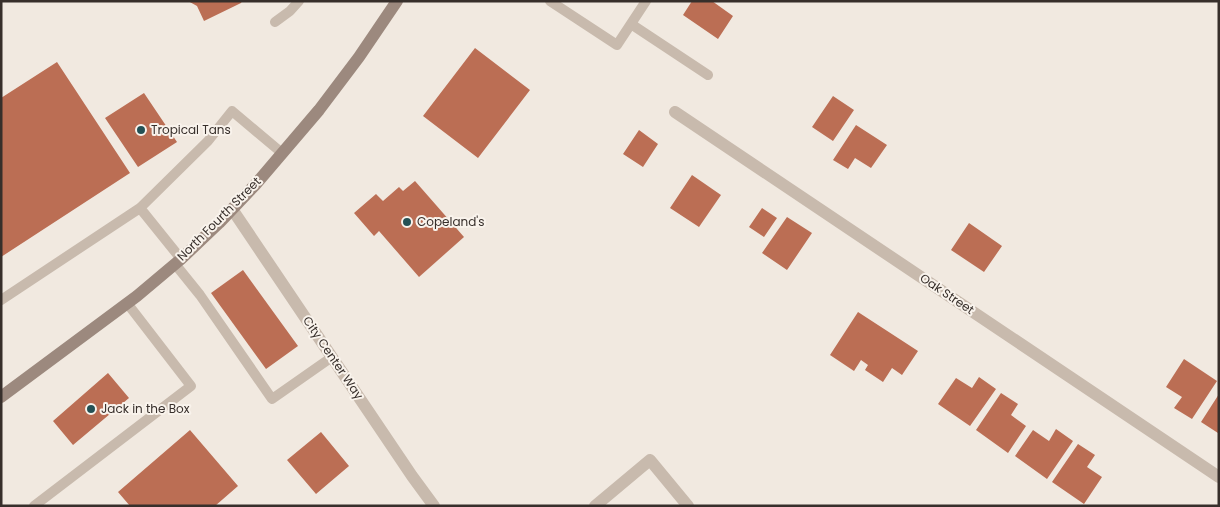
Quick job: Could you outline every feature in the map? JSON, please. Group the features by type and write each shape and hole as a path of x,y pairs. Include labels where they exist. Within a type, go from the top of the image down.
{"main road":[{"name":"North Fourth Street","path":"1,397 127,303 178,262 232,209 335,91 398,1"}],"street":[{"name":"Oak Street","path":"675,112 1219,477"},
{"name":"City Center Way","path":"232,209 434,506"},
{"path":"596,506 650,460 688,506"}],"lane":[{"path":"275,22 290,11 299,1"},
{"path":"550,1 617,45 646,1"},
{"path":"631,24 708,75"},
{"path":"1,300 140,208 208,141 232,111 282,153"},
{"path":"140,208 272,399 332,357"},
{"path":"34,506 190,386 127,303"}],"building":[{"path":"188,1 242,1 204,21 197,6"},
{"path":"692,1 712,1 733,16 718,39 683,15"},
{"path":"475,48 530,90 478,158 423,116"},
{"path":"57,62 130,173 1,257 1,98"},
{"name":"Tropical Tans","path":"144,93 177,142 138,167 105,118"},
{"path":"833,96 854,110 833,141 812,127"},
{"path":"856,125 887,145 871,168 855,158 848,169 833,160"},
{"path":"639,130 658,144 643,167 623,154"},
{"path":"692,175 721,195 699,227 670,208"},
{"name":"Copeland's","path":"415,181 464,237 419,277 379,231 374,236 354,213 376,194 383,201 399,187 403,191"},
{"path":"762,208 777,218 764,237 749,227"},
{"path":"787,217 812,233 787,270 762,253"},
{"path":"969,223 1002,246 984,272 951,250"},
{"path":"243,270 298,346 266,369 211,293"},
{"path":"858,312 918,351 902,375 892,368 883,382 865,370 868,365 861,360 854,371 830,355"},
{"path":"1184,359 1217,381 1192,419 1174,408 1182,397 1166,387"},
{"name":"Jack in the Box","path":"108,373 129,398 73,445 53,421"},
{"path":"979,377 996,389 970,426 938,404 956,378 972,388"},
{"path":"1001,393 1018,404 1011,415 1026,426 1008,453 976,430"},
{"path":"1219,394 1219,432 1218,433 1201,422"},
{"path":"1056,429 1073,441 1047,479 1015,456 1033,430 1049,441"},
{"path":"190,430 238,486 215,506 130,506 118,492"},
{"path":"321,432 349,466 316,494 287,460"},
{"path":"1078,444 1095,455 1087,467 1102,477 1084,504 1052,482"}],"place":[{"name":"Tropical Tans","path":"141,130"},
{"name":"Copeland's","path":"407,222"},
{"name":"Jack in the Box","path":"91,409"}]}
